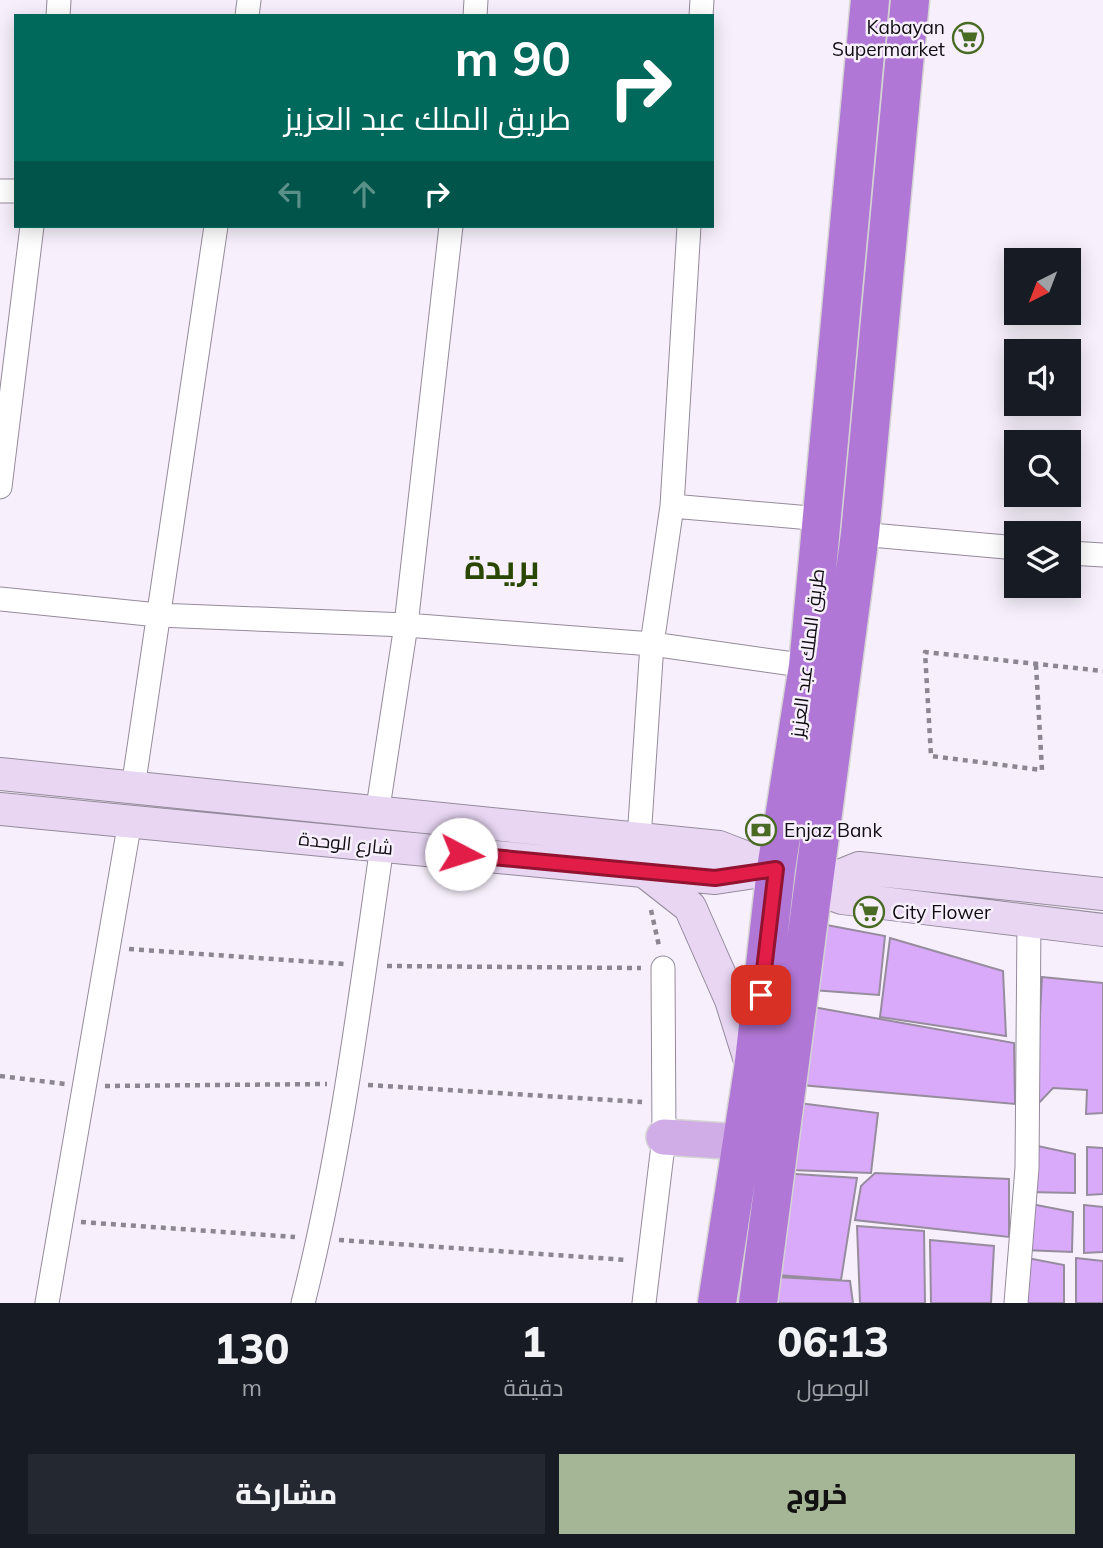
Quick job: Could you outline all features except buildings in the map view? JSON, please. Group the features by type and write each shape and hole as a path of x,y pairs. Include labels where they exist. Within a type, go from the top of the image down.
{"highway":[{"name":"طريق الملك عبد العزيز","path":"717,1303 753,1070 776,869 808,666 870,0"},
{"name":"طريق الملك عبد العزيز","path":"758,1303 860,534 910,0"}],"main road":[{"path":"664,1137 740,1142"}],"street":[{"path":"0,486 2,449 32,228"},
{"path":"133,788 216,228"},
{"path":"377,814 406,625 451,228"},
{"path":"639,839 652,644 672,506 689,228"},
{"path":"672,506 822,519"},
{"path":"860,534 1004,547"},
{"path":"1081,554 1103,555"},
{"path":"0,598 158,615 406,625 652,644 808,666"},
{"path":"0,774 719,847 776,869"},
{"name":"شارع الوحدة","path":"0,809 715,878 776,869"},
{"path":"47,1303 130,821"},
{"path":"303,1303 319,1239 348,1084 382,846"},
{"path":"812,887 859,868 1103,894"},
{"path":"644,872 690,907 731,1000 753,1070"},
{"path":"812,887 842,898 1103,930"},
{"path":"1016,1303 1027,1168 1029,922"},
{"path":"644,1303 664,1137 663,968"}],"path":[{"path":"1036,665 1042,769 931,756 925,652 1103,671"},
{"path":"108,947 365,965 663,968 644,872"},
{"path":"60,1221 649,1262"}],"place":[{"name":"Kabayan Supermarket","path":"968,38"},
{"name":"Enjaz Bank","path":"761,830"},
{"name":"City Flower","path":"869,912"}],"district":[{"name":"بريدة","path":"502,566"}],"route":[{"path":"461,854 715,878 776,869 761,995"}]}
